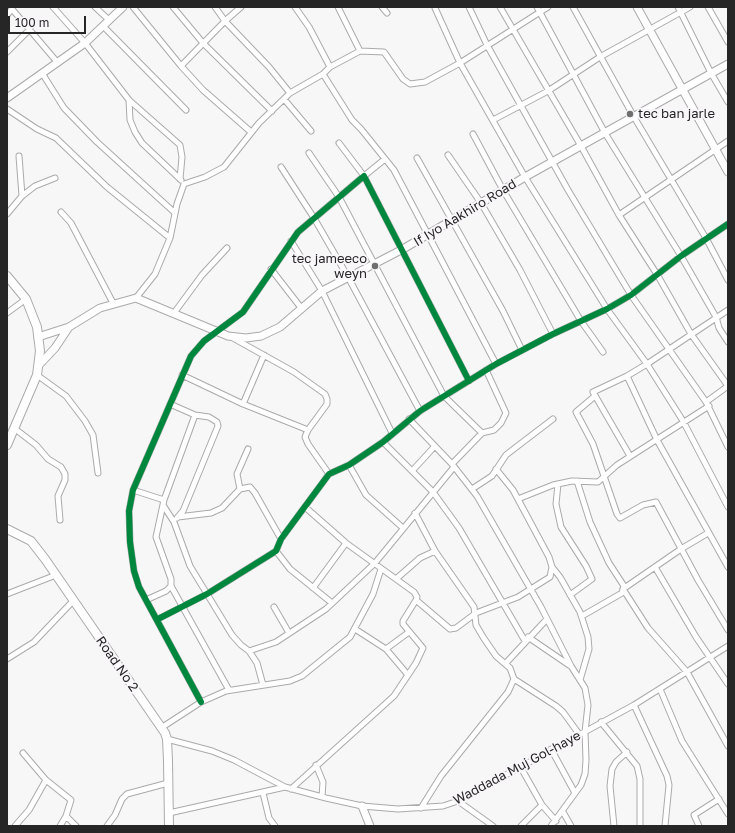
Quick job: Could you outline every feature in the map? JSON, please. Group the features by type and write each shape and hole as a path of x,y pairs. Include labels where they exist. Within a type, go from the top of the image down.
{"main road":[{"path":"7,276 26,299 37,327 39,365 37,375 7,445"},
{"name":"Road No 2","path":"7,529 31,542 56,575 161,728 167,739 169,826"}],"street":[{"path":"54,7 85,43 129,100 180,145 182,157 180,179"},
{"path":"95,7 109,20"},
{"path":"7,97 85,43 123,7"},
{"path":"133,7 181,66 203,90 251,132"},
{"path":"173,7 203,43 272,111"},
{"path":"214,7 225,21 269,67 290,93"},
{"path":"181,66 225,21 241,7"},
{"path":"295,7 309,27 330,68"},
{"path":"338,7 360,51"},
{"path":"382,7 388,13"},
{"path":"469,7 487,45 552,162 631,295 708,404 728,447"},
{"path":"500,7 512,30 581,146 619,215 658,276 691,334 728,386 708,404 657,440 630,456 604,475 598,482 558,484 542,488 518,499"},
{"path":"184,184 206,177 224,167 251,132 290,93 360,51 384,52 403,79 410,84 426,82 512,30 538,9 548,7"},
{"path":"573,7 600,57 707,240 728,280"},
{"path":"637,7 728,172"},
{"path":"493,120 548,91 600,57 650,30 679,9 690,7"},
{"path":"708,7 728,42"},
{"path":"7,15 11,8 58,63"},
{"path":"434,8 460,62 525,177 607,309 647,364 683,422 728,507"},
{"path":"538,9 644,199 681,256 716,317 719,328 728,342"},
{"path":"679,9 711,73 728,102"},
{"path":"103,26 186,110"},
{"path":"7,52 30,29"},
{"name":"If Iyo Aakhiro Road","path":"136,298 174,312 228,336 246,338 261,336 280,327 322,291 403,250 452,219 525,177 728,64"},
{"path":"42,73 70,113 97,142 175,213"},
{"path":"323,74 352,120 394,170 496,364"},
{"path":"284,99 311,131"},
{"path":"129,100 130,120 134,132 142,143 184,184"},
{"path":"7,109 37,130 56,138 107,187 170,238"},
{"path":"473,134 503,190 602,352"},
{"path":"619,215 644,199 671,178 728,141"},
{"path":"339,143 364,176 469,381"},
{"path":"310,153 339,197 444,396 482,433"},
{"path":"448,155 481,203 520,270 553,334"},
{"path":"20,156 22,196"},
{"path":"417,158 503,311 522,350"},
{"path":"201,702 158,619 139,587 134,571 130,542 129,511 133,490 191,356 204,341 243,312 290,240 385,159"},
{"path":"281,167 314,218 348,277 420,411"},
{"path":"7,214 22,196 35,186 55,178"},
{"path":"38,337 69,327 100,308 136,298 155,274 170,238 175,213 184,184"},
{"path":"61,212 71,223 113,304"},
{"path":"158,619 182,605 207,594 276,551 281,539 329,474 349,465 383,442 420,411 496,364 553,334 607,309 631,295 658,276 681,256 707,240 728,224"},
{"path":"290,240 322,291 392,433"},
{"path":"174,312 202,275 227,248"},
{"path":"271,269 302,309"},
{"path":"7,313 26,299"},
{"path":"630,456 593,392 627,376 647,364 728,310"},
{"path":"39,365 55,348 69,327"},
{"path":"228,336 294,372 325,394 327,404 308,430 305,437 308,444 329,474"},
{"path":"243,404 264,355"},
{"path":"249,651 276,642 326,609 375,564 453,465 482,433 494,430 501,423 506,413 486,370"},
{"path":"37,375 66,396 85,421 93,435 98,473"},
{"path":"182,375 243,404 308,430"},
{"path":"627,376 657,440 728,567"},
{"path":"595,396 576,412 593,444 616,514 620,518 643,505 656,502 681,549 728,630"},
{"path":"170,404 196,415 209,417 217,422 218,426 183,511 174,522"},
{"path":"196,415 164,503 156,537 171,579 171,586 229,690"},
{"path":"409,419 453,465 472,489 547,619 588,695 585,732 586,760 581,785 563,812 551,826"},
{"path":"472,489 492,476 515,448 553,419"},
{"path":"14,428 36,445 48,459 61,467 65,474 65,480 58,496 60,520"},
{"path":"383,442 433,492 459,528 503,603 527,639 571,666"},
{"path":"412,471 435,446"},
{"path":"240,489 237,474 248,449"},
{"path":"349,465 366,495 403,528"},
{"path":"496,470 513,490 549,557 552,567 582,616 588,637 589,649 580,680"},
{"path":"577,482 590,522 609,562 623,584 623,589 648,628 688,672 728,746"},
{"path":"558,484 556,504 561,526 586,566 592,579 570,595"},
{"path":"178,517 211,513 222,508 240,489 250,487 255,493 281,539"},
{"path":"133,490 164,503 174,522 190,566 232,635 249,651 256,663 263,685"},
{"path":"304,507 346,543 414,592 416,600 450,629 463,624 476,613 518,597 550,577 552,567"},
{"path":"415,514 435,551 474,607 476,613 476,625 496,656 510,668 514,679 563,712 579,734"},
{"path":"582,616 622,593 623,589 681,549 708,533"},
{"path":"313,588 346,543"},
{"path":"276,551 290,569 332,603"},
{"path":"396,579 420,558 435,551"},
{"path":"655,567 696,637 728,684"},
{"path":"161,728 201,702 229,690 290,681 302,676 350,637 373,594 382,568"},
{"path":"7,594 56,575"},
{"path":"146,600 171,586"},
{"path":"291,789 394,696 408,675 423,648 405,628 403,621 416,600"},
{"path":"7,659 34,642 74,601"},
{"path":"274,607 289,633"},
{"path":"505,664 547,619"},
{"path":"355,629 386,649 408,675"},
{"path":"386,649 409,632"},
{"name":"Waddada Muj Gol-haye","path":"167,739 212,751 239,762 285,787 322,797 362,806 421,808 443,806 458,801 634,705 728,646"},
{"path":"421,808 441,776 508,692 514,679"},
{"path":"660,689 682,741 728,814"},
{"path":"634,705 667,776 669,785 665,826"},
{"path":"602,722 637,766 640,779 640,826"},
{"path":"551,749 576,794"},
{"path":"614,826 610,786 612,769 616,762 627,752"},
{"path":"23,753 46,780 71,800 66,816 60,826"},
{"path":"316,765 324,782 322,797"},
{"path":"520,766 542,805 556,821"},
{"path":"15,826 29,810 46,780"},
{"path":"107,826 127,794 168,784"},
{"path":"169,813 285,787"},
{"path":"263,793 269,818 275,826"},
{"path":"699,826 694,815 719,799"},
{"path":"458,801 493,826"},
{"path":"521,826 542,805"},
{"path":"362,806 370,826"},
{"path":"563,812 571,826"},
{"path":"66,816 76,826"}],"cycle path":[{"path":"201,702 139,587 134,571 130,542 129,511 133,490 191,356 204,341 243,312 298,232 364,176 469,381"},
{"path":"158,619 207,594 276,551 281,539 329,474 349,465 383,442 420,411 496,364 553,334 607,309 631,295 681,256 728,224"}],"place":[{"name":"tec ban jarle","path":"630,114"},
{"name":"tec jameeco weyn","path":"375,266"}]}
